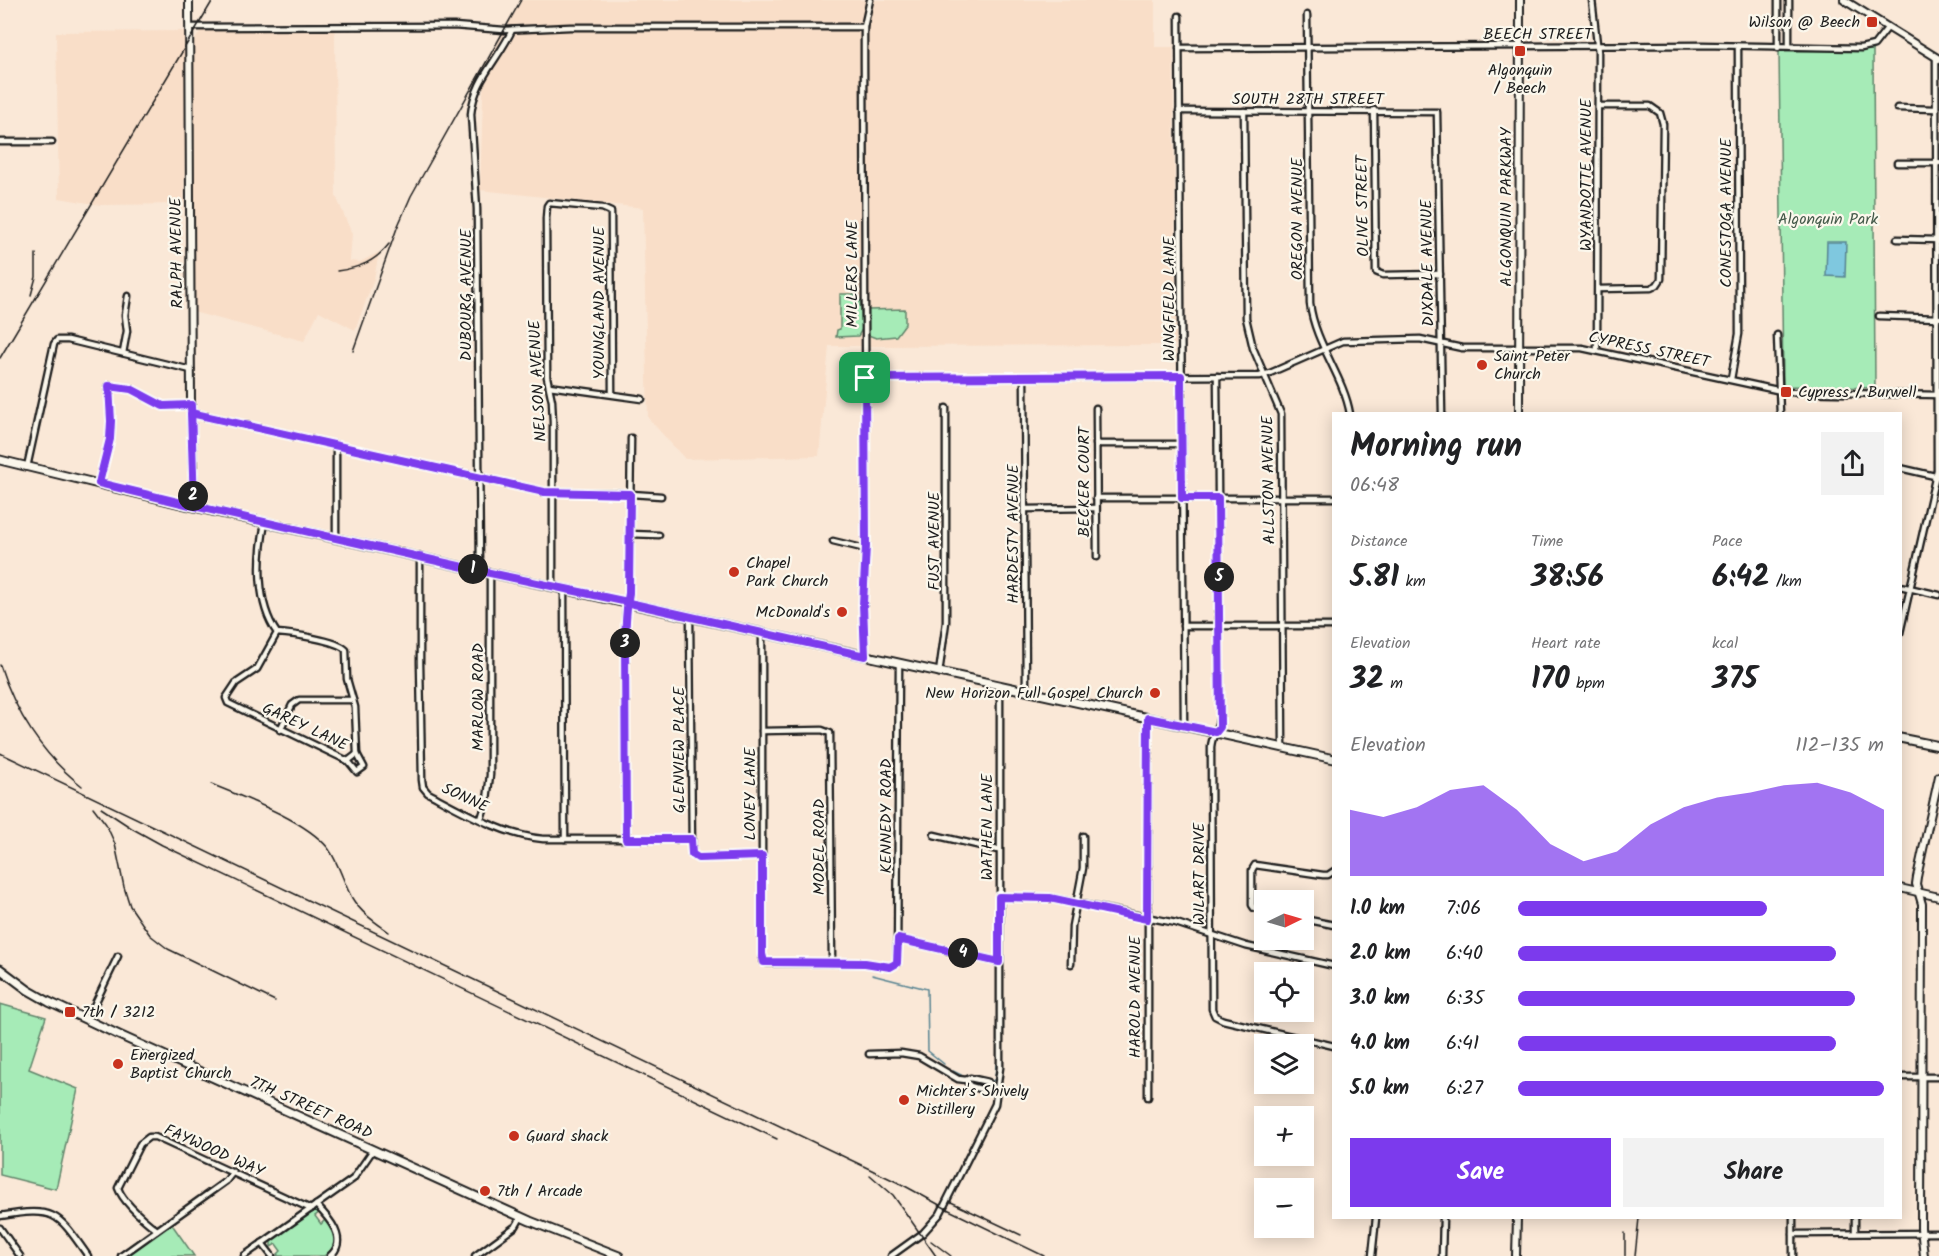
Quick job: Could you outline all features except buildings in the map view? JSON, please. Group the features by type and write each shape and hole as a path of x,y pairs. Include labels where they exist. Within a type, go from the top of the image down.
{"main road":[{"path":"0,460 564,590 1332,759"},
{"path":"1902,738 1939,746"},
{"name":"7TH STREET ROAD","path":"0,969 28,990 87,1020 541,1226 619,1256"}],"street":[{"name":"RALPH AVENUE","path":"189,0 191,413 194,506"},
{"name":"MILLERS LANE","path":"865,656 863,604 866,549 864,27 870,0"},
{"name":"ALGONQUIN PARKWAY","path":"1519,412 1520,0"},
{"name":"WYANDOTTE AVENUE","path":"1592,0 1597,46 1599,106 1597,350"},
{"path":"1778,0 1778,48"},
{"path":"1789,0 1789,46"},
{"path":"1844,0 1937,58 1937,477 1902,624"},
{"name":"OREGON AVENUE","path":"1307,15 1310,304 1313,324 1347,400 1350,412"},
{"name":"WINGFIELD LANE","path":"1179,16 1184,726"},
{"path":"190,27 454,26 512,30 570,27 864,27"},
{"name":"BEECH STREET","path":"1179,48 1868,47 1878,40 1888,27"},
{"name":"DUBOURG AVENUE","path":"480,571 477,209 471,114 473,100 481,79 512,30"},
{"name":"CONESTOGA AVENUE","path":"1731,379 1739,334 1738,46"},
{"path":"1598,289 1651,288 1661,279 1663,146 1662,116 1657,110 1650,106 1599,106"},
{"path":"1897,108 1936,109"},
{"name":"OLIVE STREET","path":"1374,110 1376,272 1383,275 1440,274"},
{"name":"SOUTH 28TH STREET","path":"1179,111 1437,112"},
{"name":"ALLSTON AVENUE","path":"1244,111 1246,318 1251,339 1281,414 1283,747"},
{"name":"DIXDALE AVENUE","path":"1437,112 1442,412"},
{"path":"0,142 52,142"},
{"path":"1897,163 1937,163"},
{"name":"NELSON AVENUE","path":"553,587 553,410 547,366 547,204 552,202 602,208 611,212"},
{"name":"YOUNGLAND AVENUE","path":"611,212 612,394"},
{"path":"1897,239 1937,240"},
{"path":"123,353 127,330 125,315 128,296"},
{"path":"1880,316 1937,318"},
{"path":"1777,335 1780,412"},
{"name":"CYPRESS STREET","path":"865,378 1265,375 1343,341 1420,339 1462,348 1597,350 1780,391 1937,395"},
{"path":"27,467 54,344 58,340 191,370"},
{"name":"WILART DRIVE","path":"1217,376 1220,727 1211,742 1212,1009 1215,1016 1223,1020 1332,1046"},
{"name":"HARDESTY AVENUE","path":"1024,378 1026,691"},
{"path":"99,483 110,439 109,386 131,389 163,406 191,405"},
{"path":"549,386 642,399"},
{"name":"FUST AVENUE","path":"939,673 946,622 946,408"},
{"name":"BECKER COURT","path":"1095,408 1097,557"},
{"path":"191,413 553,494 661,496"},
{"path":"626,839 625,639 629,593 631,438"},
{"path":"1096,444 1182,444"},
{"path":"336,446 336,538"},
{"path":"1902,468 1937,477"},
{"path":"1096,498 1332,498"},
{"path":"1025,509 1096,508"},
{"path":"266,522 261,547 261,584 268,618 277,633"},
{"path":"629,534 659,535"},
{"path":"833,541 866,549"},
{"name":"SONNE","path":"420,557 423,784 428,794 520,836 543,839 691,839"},
{"name":"MARLOW ROAD","path":"481,819 487,800 490,774 490,573"},
{"path":"1902,587 1939,595"},
{"path":"564,590 565,839"},
{"name":"GLENVIEW PLACE","path":"690,617 691,839"},
{"path":"1183,626 1332,626"},
{"name":"GAREY LANE","path":"277,633 299,636 344,648 347,655 347,679 353,700 357,754 348,761 230,705 226,698 236,683 257,669 277,633"},
{"name":"LONEY LANE","path":"762,634 763,961 767,963 893,966"},
{"name":"KENNEDY ROAD","path":"893,966 898,959 899,663"},
{"name":"WATHEN LANE","path":"891,1256 923,1233 940,1215 987,1123 999,1089 1000,685"},
{"path":"280,729 292,705 298,700 353,700"},
{"name":"HAROLD AVENUE","path":"1148,718 1148,1097"},
{"name":"MODEL ROAD","path":"762,731 829,731 832,963"},
{"path":"348,761 357,772 364,767 357,754"},
{"path":"1924,1256 1921,1233 1922,904 1916,884 1939,776"},
{"path":"934,835 998,850"},
{"path":"1071,964 1072,926 1083,868 1083,836"},
{"name":"LONEY LANE","path":"691,839 694,856 698,858 762,856"},
{"path":"1254,908 1252,870 1255,865 1323,875 1332,872"},
{"path":"1902,888 1939,897"},
{"path":"999,897 1036,896 1176,923 1246,946 1332,966"},
{"path":"1314,921 1332,925"},
{"path":"898,939 999,962"},
{"path":"87,1020 118,956"},
{"path":"869,1054 901,1053 919,1056 958,1079 970,1078 988,1082 991,1088"},
{"path":"1902,1077 1939,1077"},
{"path":"966,1080 970,1086 987,1091 991,1088 999,1089"},
{"name":"FAYWOOD WAY","path":"157,1230 122,1197 118,1188 145,1138 155,1137 311,1209"},
{"path":"244,1256 353,1179 372,1150"},
{"path":"121,1256 226,1181 233,1172"},
{"path":"316,1205 339,1238 338,1247 330,1256"},
{"path":"0,1216 40,1212 52,1214 68,1227 88,1256"},
{"path":"475,1256 516,1226 521,1217"},
{"path":"1371,1256 1376,1219"},
{"path":"1442,1256 1443,1219"},
{"path":"1516,1256 1517,1219"},
{"path":"1793,1219 1793,1256"},
{"path":"1856,1219 1856,1233"},
{"path":"0,1228 20,1256"},
{"path":"1793,1234 1939,1233"},
{"path":"262,1243 272,1256"}],"shaded area":[{"path":"521,0 1155,0 1155,47 1173,47 1176,345 829,346 819,456 685,459 648,418 643,208 480,190 484,65"},
{"path":"335,28 336,196 352,234 350,261 360,262 379,252 374,279 355,330 319,311 304,341 193,312 193,43 201,30"},
{"path":"186,31 184,204 100,205 59,198 56,32"}],"green space":[{"name":"Algonquin Park","path":"1873,50 1875,388 1783,386 1779,51"},
{"path":"840,294 854,294 860,299 862,329 858,336 836,337 837,330 840,329"},
{"path":"905,309 905,324 896,336 876,338 868,335 868,310"},
{"path":"0,1004 46,1017 29,1069 78,1089 56,1189 0,1175"},
{"path":"316,1210 320,1212 315,1216 321,1224 325,1220 334,1235 335,1243 330,1251 324,1256 278,1256 281,1251 276,1244 271,1247 271,1242"},
{"path":"171,1223 194,1256 125,1256"}],"water":[{"path":"1827,242 1846,242 1845,277 1826,276"}],"waterway":[{"path":"872,975 927,989 928,1051 944,1064"},
{"path":"990,1083 995,1079 996,1063"},
{"path":"953,1071 965,1077"}],"railway":[{"path":"0,358 213,0"},
{"path":"353,351 397,228 411,196 521,0"},
{"path":"337,271 366,263 389,244"},
{"path":"31,295 36,277 36,254"},
{"path":"0,665 14,700 32,732 55,761 82,786"},
{"path":"0,753 903,1185 1044,1256"},
{"path":"211,784 290,819 318,838 332,854 356,903 369,917 389,932"},
{"path":"93,807 106,824 115,844 130,906 150,935 168,949 275,1001"},
{"path":"101,808 162,845 777,1139"},
{"path":"870,1175 893,1195 936,1256"},
{"path":"951,1202 1021,1235"},
{"path":"1635,1256 1639,1219"},
{"path":"1625,1233 1625,1256"},
{"path":"931,1241 951,1256"}],"place":[{"name":"Wilson @ Beech","path":"1872,22"},
{"name":"Algonquin / Beech","path":"1520,51"},
{"name":"Saint Peter Church","path":"1482,365"},
{"name":"Cypress / Burwell","path":"1786,392"},
{"name":"Chapel Park Church","path":"734,572"},
{"name":"McDonald's","path":"842,612"},
{"name":"New Horizon Full Gospel Church","path":"1155,693"},
{"name":"7th / 3212","path":"70,1012"},
{"name":"Energized Baptist Church","path":"118,1064"},
{"name":"Michter's Shively Distillery","path":"904,1100"},
{"name":"Guard shack","path":"514,1136"},
{"name":"7th / Arcade","path":"485,1191"}],"route":[{"path":"865,378 866,546 863,604 865,656 762,634 711,621 634,604 627,602 623,601 564,590 194,506 192,489 191,405 163,406 131,389 109,386 110,439 99,483 194,506 192,489 191,413 544,492 553,494 630,494 629,593 627,602 626,612 625,639 626,839 691,839 692,854 698,858 762,856 762,958 764,962 865,963 890,967 897,963 898,939 999,962 999,897 1050,898 1147,919 1148,718 1216,732 1220,727 1218,498 1182,498 1181,376 865,378"}]}
